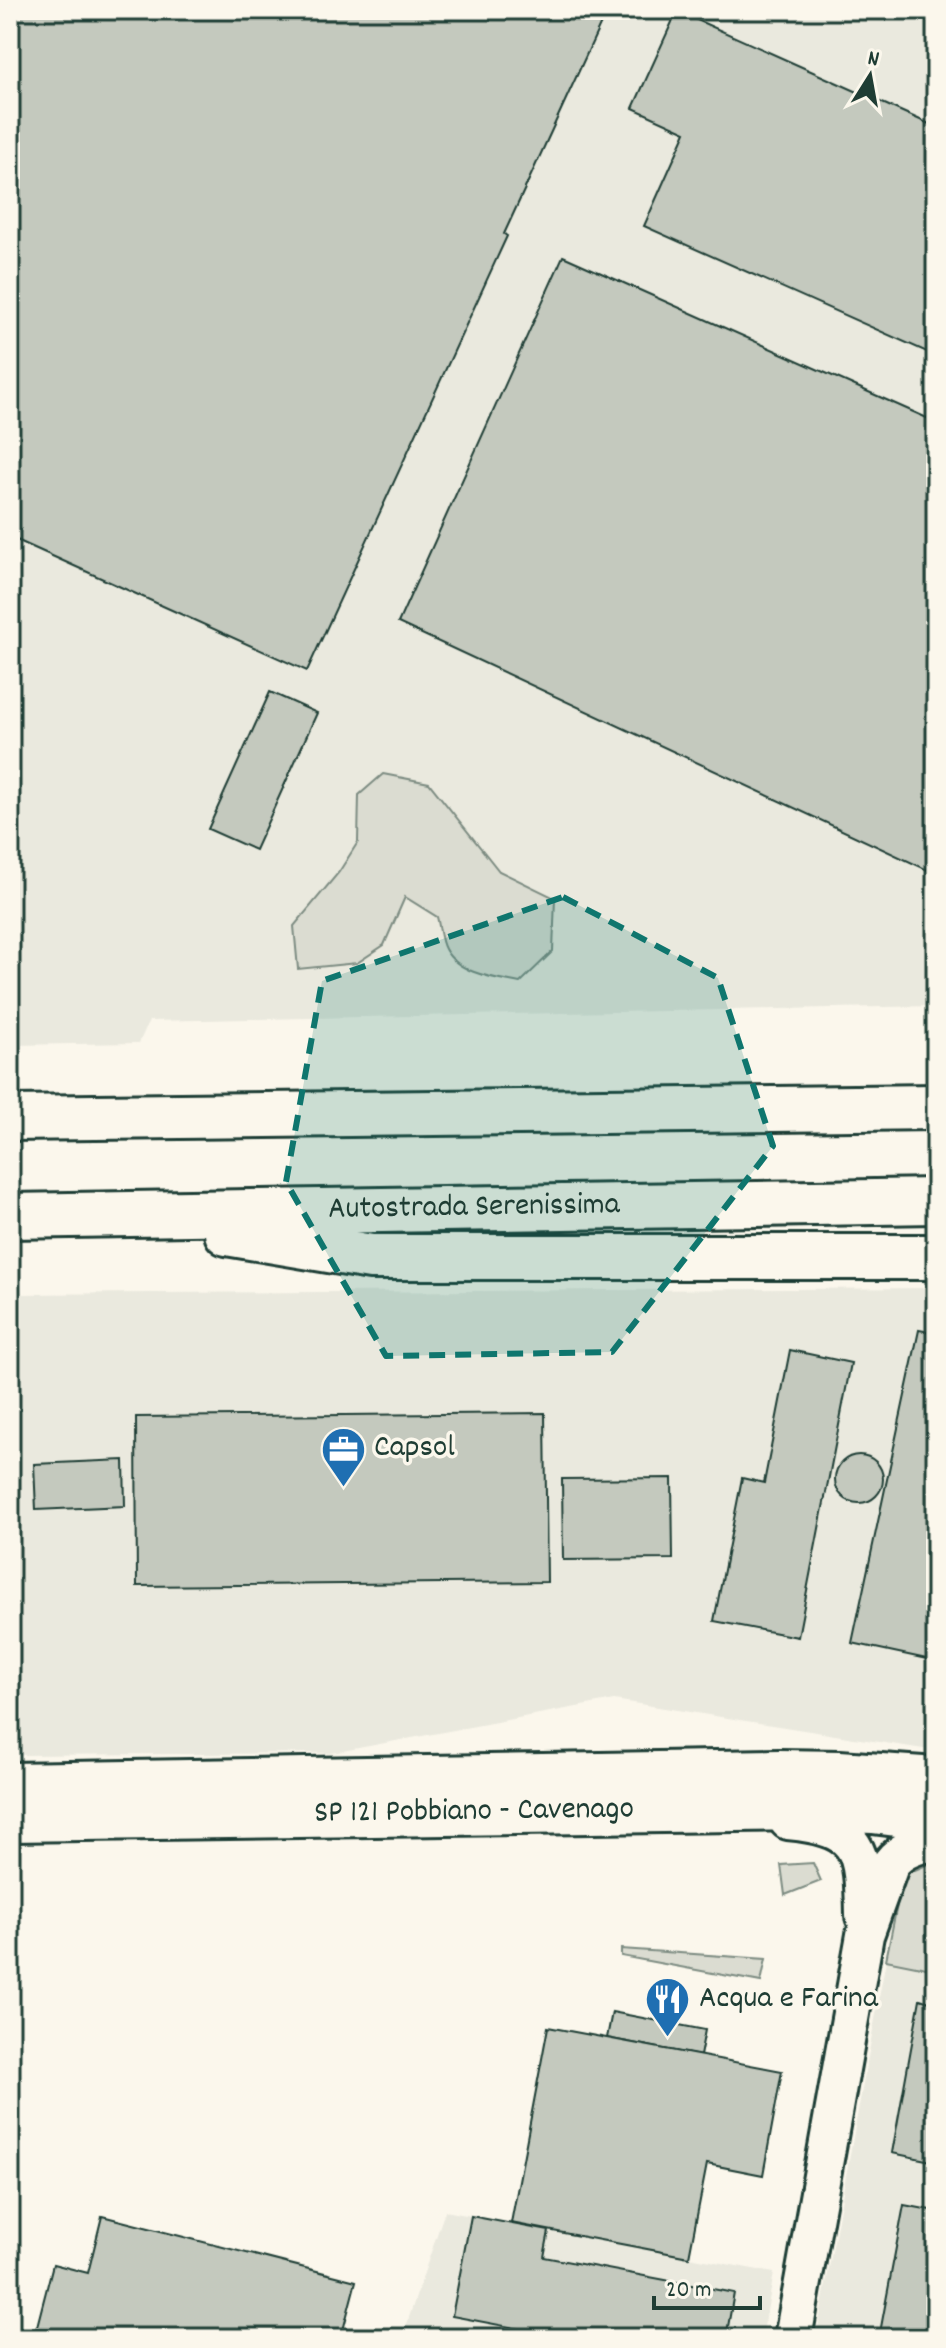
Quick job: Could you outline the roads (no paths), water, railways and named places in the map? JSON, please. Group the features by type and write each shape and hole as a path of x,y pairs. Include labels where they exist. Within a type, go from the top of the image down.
{"main road":[{"path":"740,1110 936,1079"},
{"path":"10,1118 936,1107"},
{"name":"Autostrada Serenissima","path":"10,1216 936,1201"},
{"path":"114,1215 371,1257 936,1257"},
{"name":"SP 121 Pobbiano - Cavenago","path":"10,1785 779,1772 936,1780"},
{"name":"SP 121 Pobbiano - Cavenago","path":"10,1819 679,1808 824,1809 936,1819"}],"street":[{"path":"679,1808 744,1819 807,1824 846,1837 856,1847 860,1860 865,1935"},
{"path":"793,2338 865,1935 891,1863 898,1854 912,1847 936,1842"}],"place":[{"name":"Capsol","path":"343,1488"},
{"name":"Acqua e Farina","path":"668,2039"}]}
